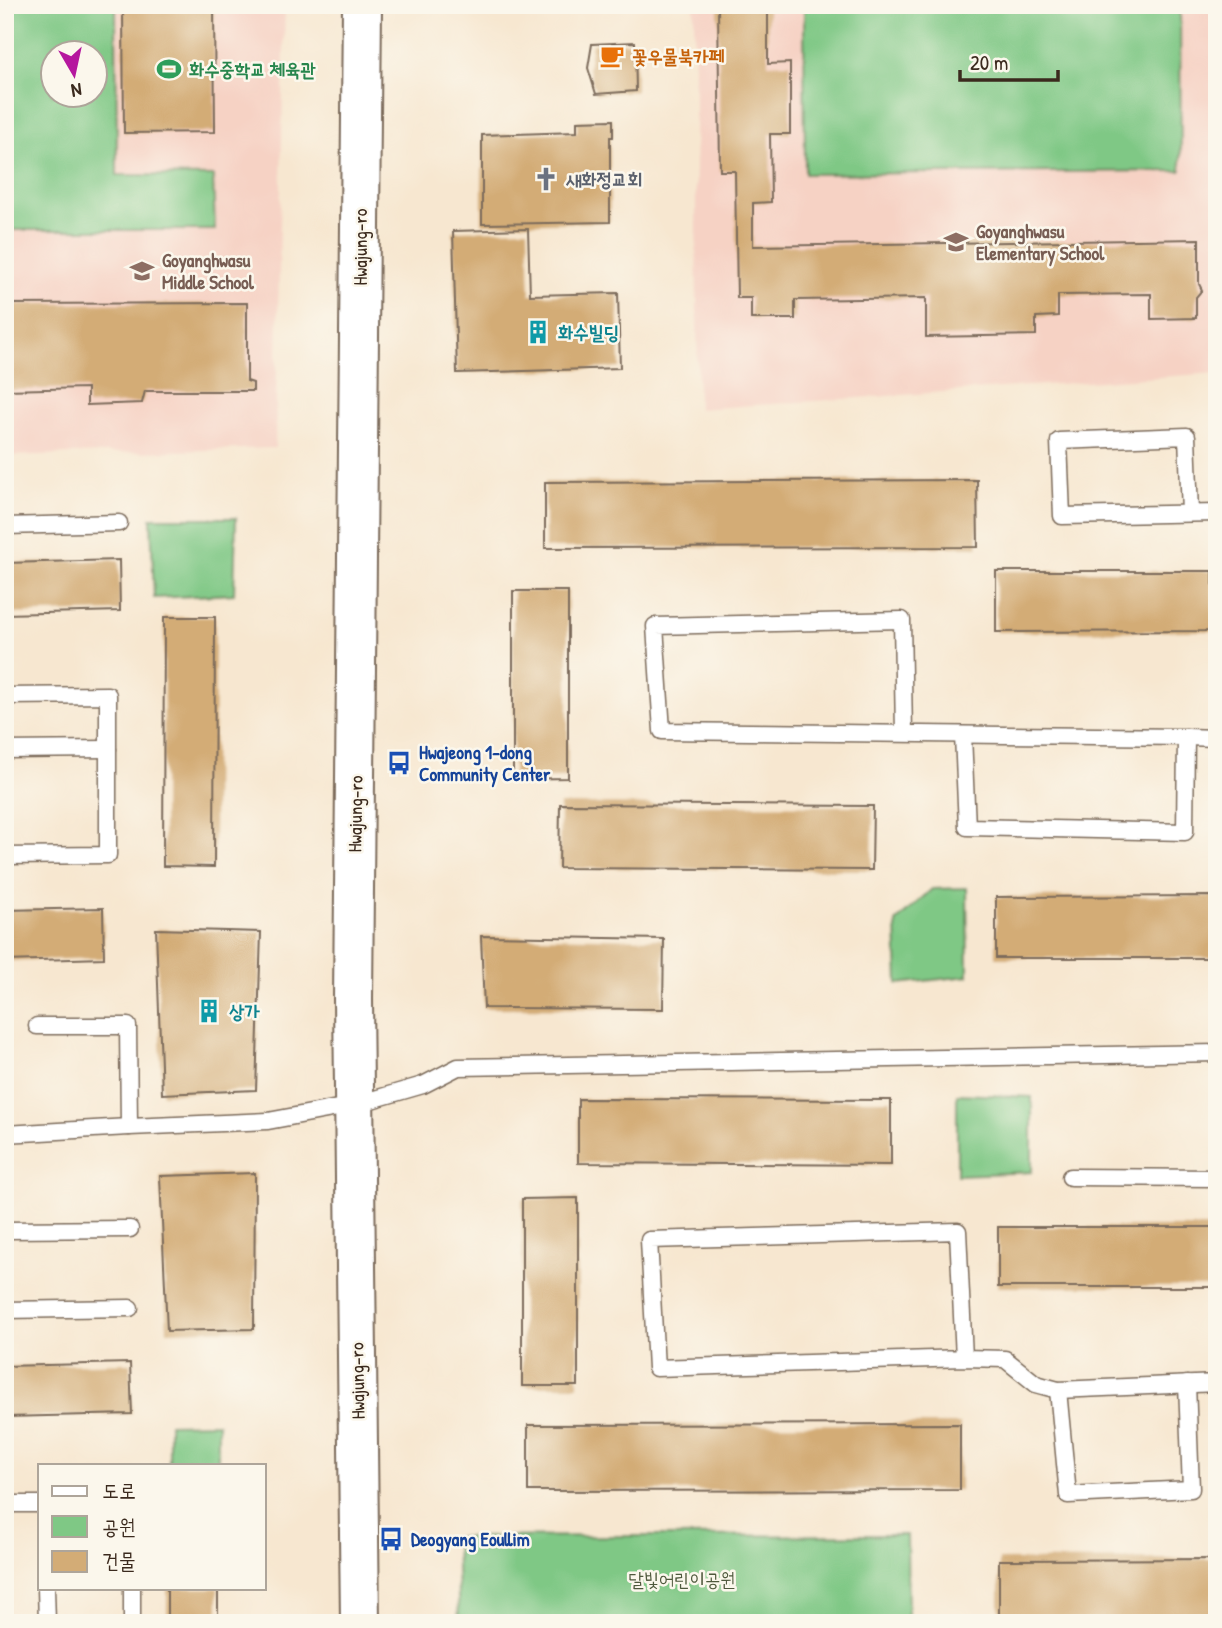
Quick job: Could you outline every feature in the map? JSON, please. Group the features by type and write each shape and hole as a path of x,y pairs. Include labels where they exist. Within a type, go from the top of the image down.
{"main road":[{"name":"Hwajung-ro","path":"360,1623 353,999 362,5"}],"lane":[{"path":"1190,513 1187,436 1059,441 1062,516 1217,513"},
{"path":"5,526 119,523"},
{"path":"904,734 902,620 655,626 662,731 963,735 1217,737"},
{"path":"5,696 108,695 108,855 5,856"},
{"path":"963,735 967,827 1185,832 1186,737"},
{"path":"5,750 108,749"},
{"path":"37,1026 128,1026 129,1127"},
{"path":"5,1134 268,1121 354,1105 423,1084 458,1067 1217,1053"},
{"path":"1070,1177 1217,1178"},
{"path":"5,1230 130,1229"},
{"path":"964,1358 958,1231 649,1240 656,1367 1005,1359 1036,1384 1058,1390 1217,1383"},
{"path":"5,1310 130,1308"},
{"path":"1058,1390 1068,1495 1191,1489 1187,1384"},
{"path":"5,1504 38,1504"},
{"path":"46,1590 47,1623"},
{"path":"132,1590 132,1623"}],"shaded area":[{"name":"Goyanghwasu Middle School","path":"5,5 285,5 275,448 5,456"},
{"name":"Goyanghwasu Elementary School","path":"694,5 1217,5 1217,373 698,409"}],"green space":[{"path":"5,5 116,5 117,175 213,176 215,230 5,230"},
{"path":"804,5 1180,5 1181,171 805,174"},
{"path":"151,518 236,518 234,594 154,598"},
{"path":"967,888 968,976 898,984 896,922 932,889"},
{"path":"957,1094 1032,1097 1032,1172 957,1175"},
{"path":"218,1423 218,1464 169,1464 169,1424"},
{"name":"달빛어린이공원","path":"907,1535 908,1623 459,1623 456,1537"}],"building":[{"name":"화수중학교 체육관","path":"123,5 214,5 215,132 124,133"},
{"path":"718,5 768,5 768,64 790,63 790,134 770,134 771,202 753,203 753,246 1199,239 1199,284 1202,290 1196,297 1196,318 1151,319 1151,294 1058,295 1058,316 1036,317 1036,335 926,337 926,298 795,300 795,319 751,319 751,298 737,298 735,171 720,171"},
{"name":"꽃우물북카페","path":"635,42 636,91 596,94 588,68 592,44"},
{"name":"새화정교회","path":"613,120 613,137 610,137 610,222 482,224 482,135 577,132 577,121"},
{"name":"화수빌딩","path":"528,229 530,295 618,293 620,368 457,373 453,231"},
{"path":"247,303 247,381 253,383 253,391 145,391 142,403 87,405 87,388 5,390 5,304"},
{"path":"977,480 978,547 545,548 545,482"},
{"path":"119,560 120,611 5,614 5,563"},
{"path":"996,571 1213,571 1213,631 996,632"},
{"path":"513,591 568,591 568,778 513,779"},
{"path":"164,617 215,617 214,867 163,866"},
{"path":"560,804 873,806 872,870 559,868"},
{"path":"1214,896 1214,958 996,958 996,897"},
{"path":"103,908 104,958 5,961 5,910"},
{"name":"상가","path":"156,929 261,932 256,1090 162,1094"},
{"path":"481,936 664,939 663,1009 484,1008"},
{"path":"578,1099 891,1100 891,1165 578,1163"},
{"path":"255,1173 254,1329 167,1331 160,1176"},
{"path":"578,1198 578,1386 522,1386 522,1199"},
{"path":"998,1227 1216,1227 1216,1287 998,1287"},
{"path":"130,1363 132,1414 5,1417 5,1366"},
{"path":"960,1424 960,1490 528,1491 528,1425"},
{"path":"1217,1559 1217,1620 999,1620 999,1560"},
{"path":"167,1590 218,1590 218,1623 167,1623"}],"place":[{"name":"꽃우물북카페","path":"612,56"},
{"name":"화수중학교 체육관","path":"169,69"},
{"name":"새화정교회","path":"546,179"},
{"name":"Goyanghwasu Elementary School","path":"956,242"},
{"name":"Goyanghwasu Middle School","path":"142,271"},
{"name":"화수빌딩","path":"538,332"},
{"name":"Hwajeong 1-dong Community Center","path":"399,763"},
{"name":"상가","path":"209,1011"},
{"name":"Deogyang Eoullim","path":"391,1539"}]}
